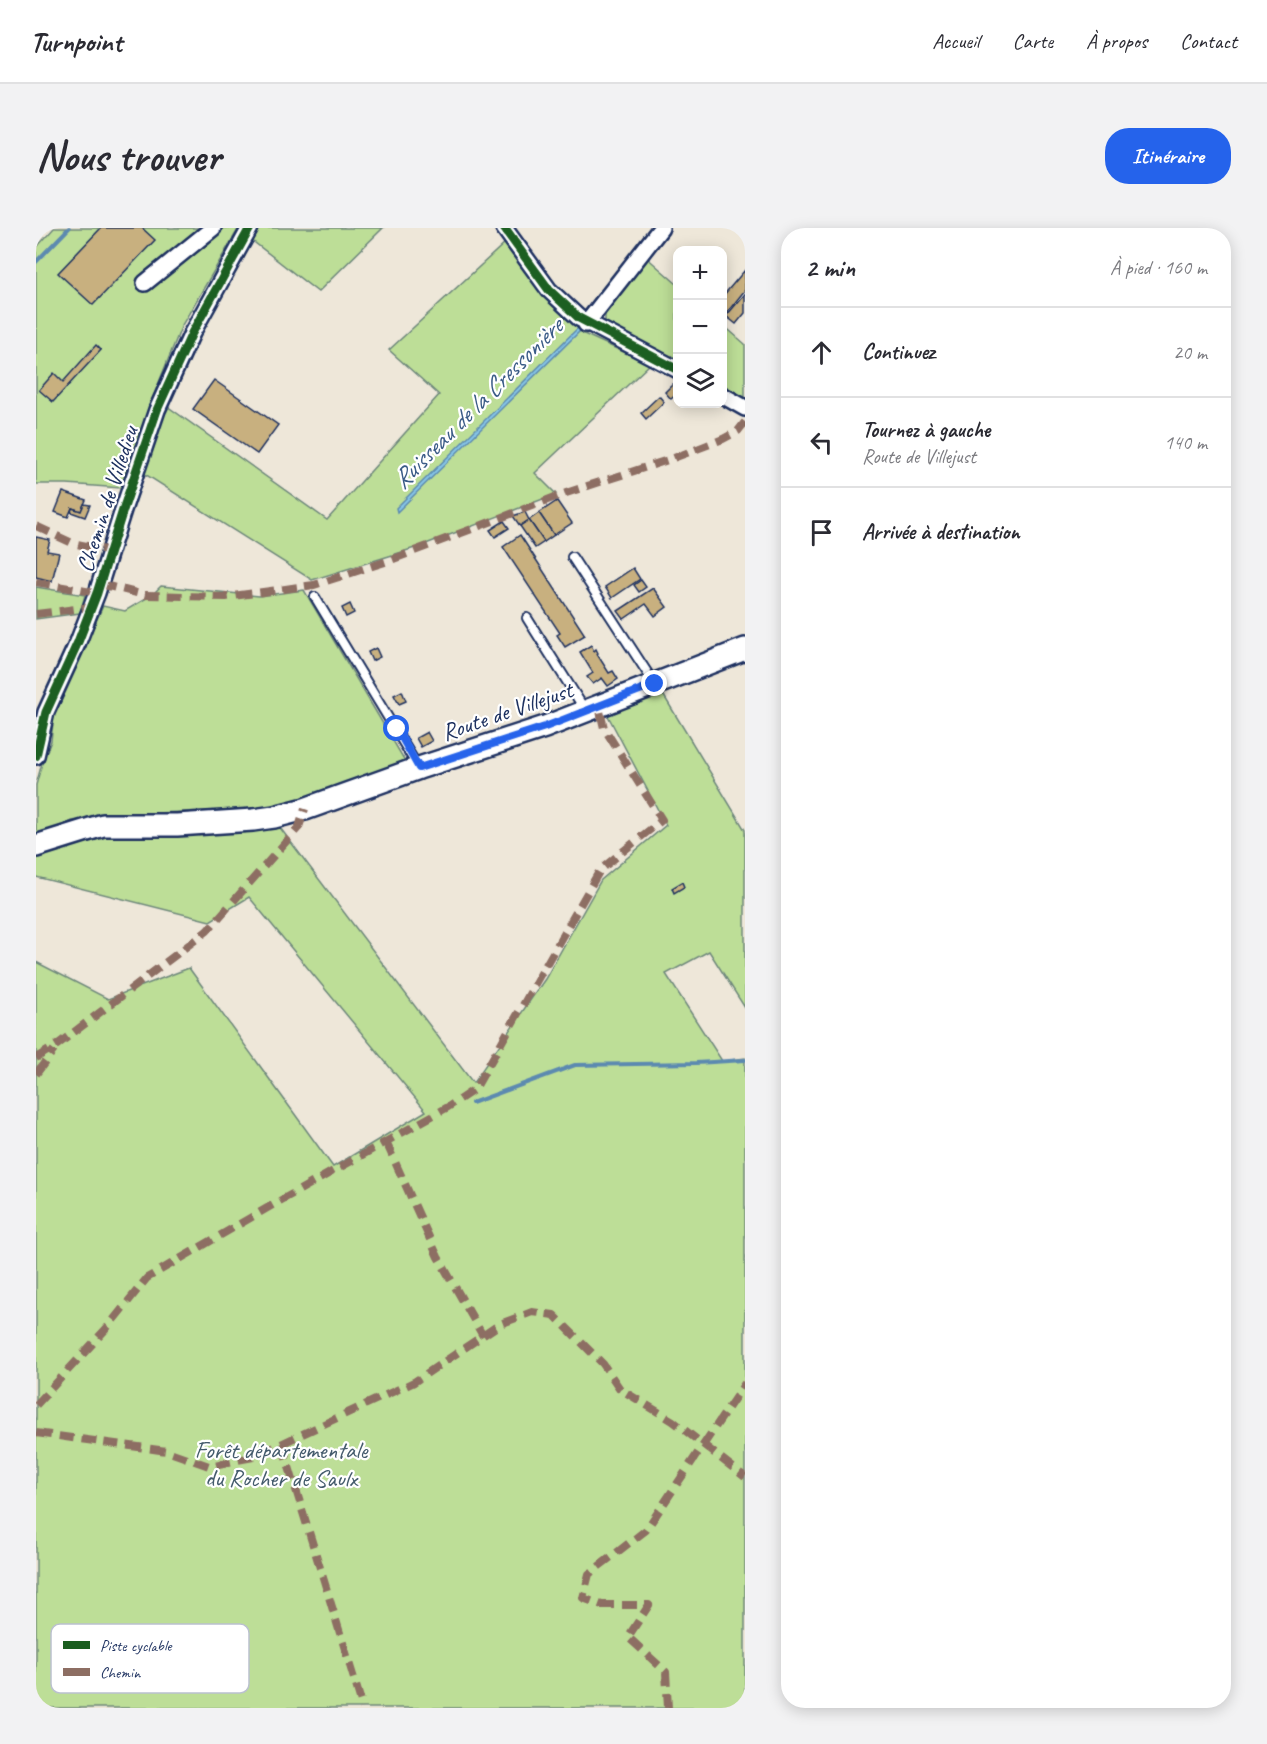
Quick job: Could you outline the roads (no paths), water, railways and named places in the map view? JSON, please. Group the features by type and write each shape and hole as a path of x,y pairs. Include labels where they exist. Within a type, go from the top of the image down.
{"main road":[{"name":"Route de Villejust","path":"36,846 103,825 177,825 274,817 305,809 419,768 545,727 745,650"}],"street":[{"path":"145,282 213,228"},
{"name":"Chemin de Villedieu","path":"36,756 46,712 78,642 97,593 158,410 192,333 250,228"},
{"path":"504,228 549,290 586,324 673,368"},
{"path":"586,324 661,228"},
{"path":"727,397 745,408"}],"lane":[{"path":"572,557 655,684"},
{"path":"315,597 419,768"},
{"path":"527,618 586,712"}],"water":[{"path":"582,324 585,326 397,512 396,508"}],"waterway":[{"path":"36,262 69,228"},
{"path":"472,1103 575,1065 745,1060"}],"water label":[{"name":"Ruisseau de la Cressonière","path":"477,403"}],"park label":[{"name":"Forêt départementale du Rocher de Saulx","path":"281,1464"}]}
